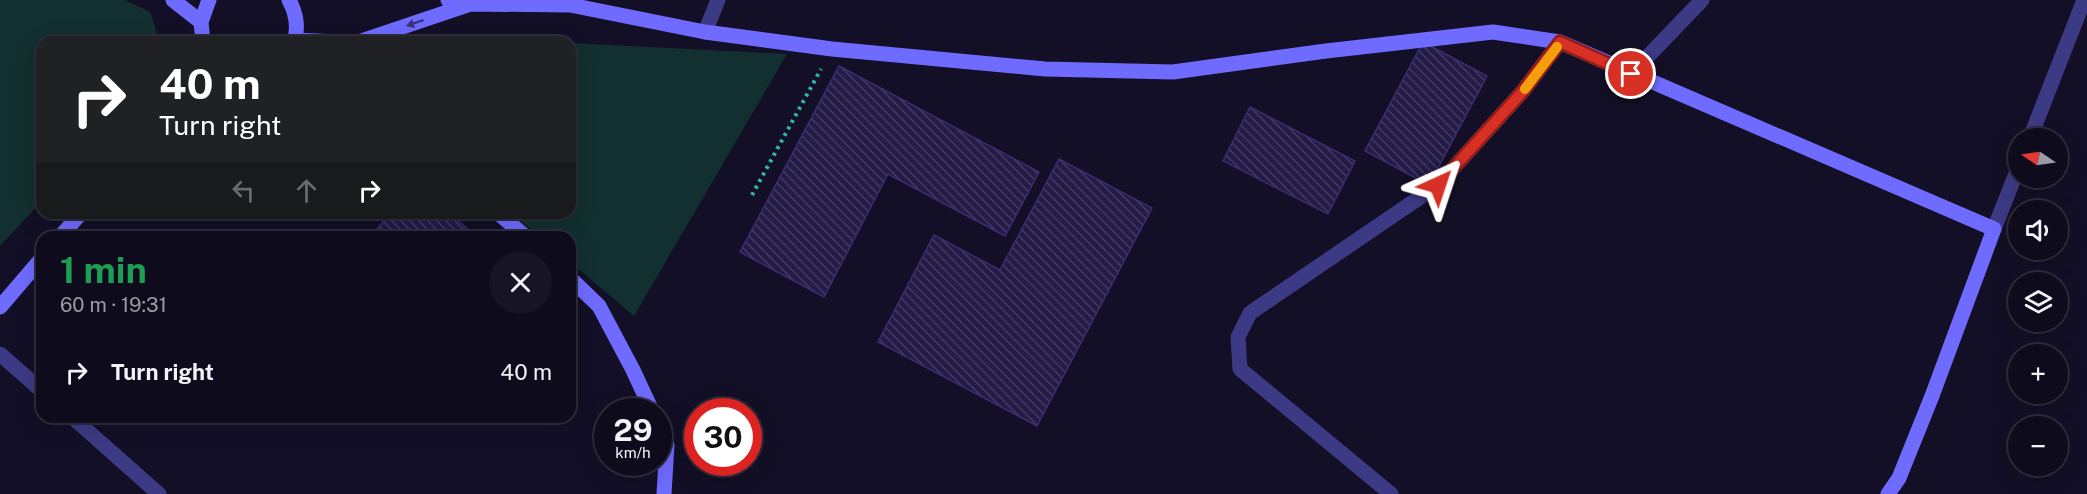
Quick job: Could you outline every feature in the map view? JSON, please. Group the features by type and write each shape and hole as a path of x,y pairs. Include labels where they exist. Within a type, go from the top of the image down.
{"street":[{"path":"173,0 201,22"},
{"path":"202,36 201,22 209,0"},
{"path":"289,0 295,14 296,36"},
{"path":"448,0 471,4 570,5 705,32 832,49 1045,69 1173,72 1326,51 1493,32 1560,42 1994,229"},
{"path":"705,32 718,0"},
{"path":"1631,74 1702,0"},
{"path":"2034,128 2084,0"},
{"path":"376,36 471,4"},
{"path":"1391,494 1240,369 1238,337 1250,313 1438,185 1523,91 1560,42"},
{"path":"1888,494 1899,478 1932,396 2010,188"},
{"path":"65,231 76,219"},
{"path":"505,219 519,231"},
{"path":"0,307 36,265"},
{"path":"576,284 599,306 646,398"},
{"path":"0,354 36,386"},
{"path":"79,423 159,494"},
{"path":"664,494 665,476"}],"path":[{"path":"752,195 832,49"}],"green space":[{"path":"0,0 125,0 150,12 158,36 36,36 36,207 0,246"},
{"path":"576,43 787,54 634,316 576,267 576,231 533,231 518,219 576,219"}],"building":[{"path":"1423,42 1487,76 1429,185 1365,151"},
{"path":"839,66 1039,172 1005,236 888,174 824,297 740,252"},
{"path":"1250,107 1355,161 1328,214 1223,161"},
{"path":"1059,159 1152,208 1037,426 878,342 934,235 1000,270"},
{"path":"385,219 456,219 470,231 376,231"}],"slow traffic":[{"path":"1525,89 1557,47"}],"route":[{"path":"1438,185 1523,91 1560,42 1631,74"}]}
